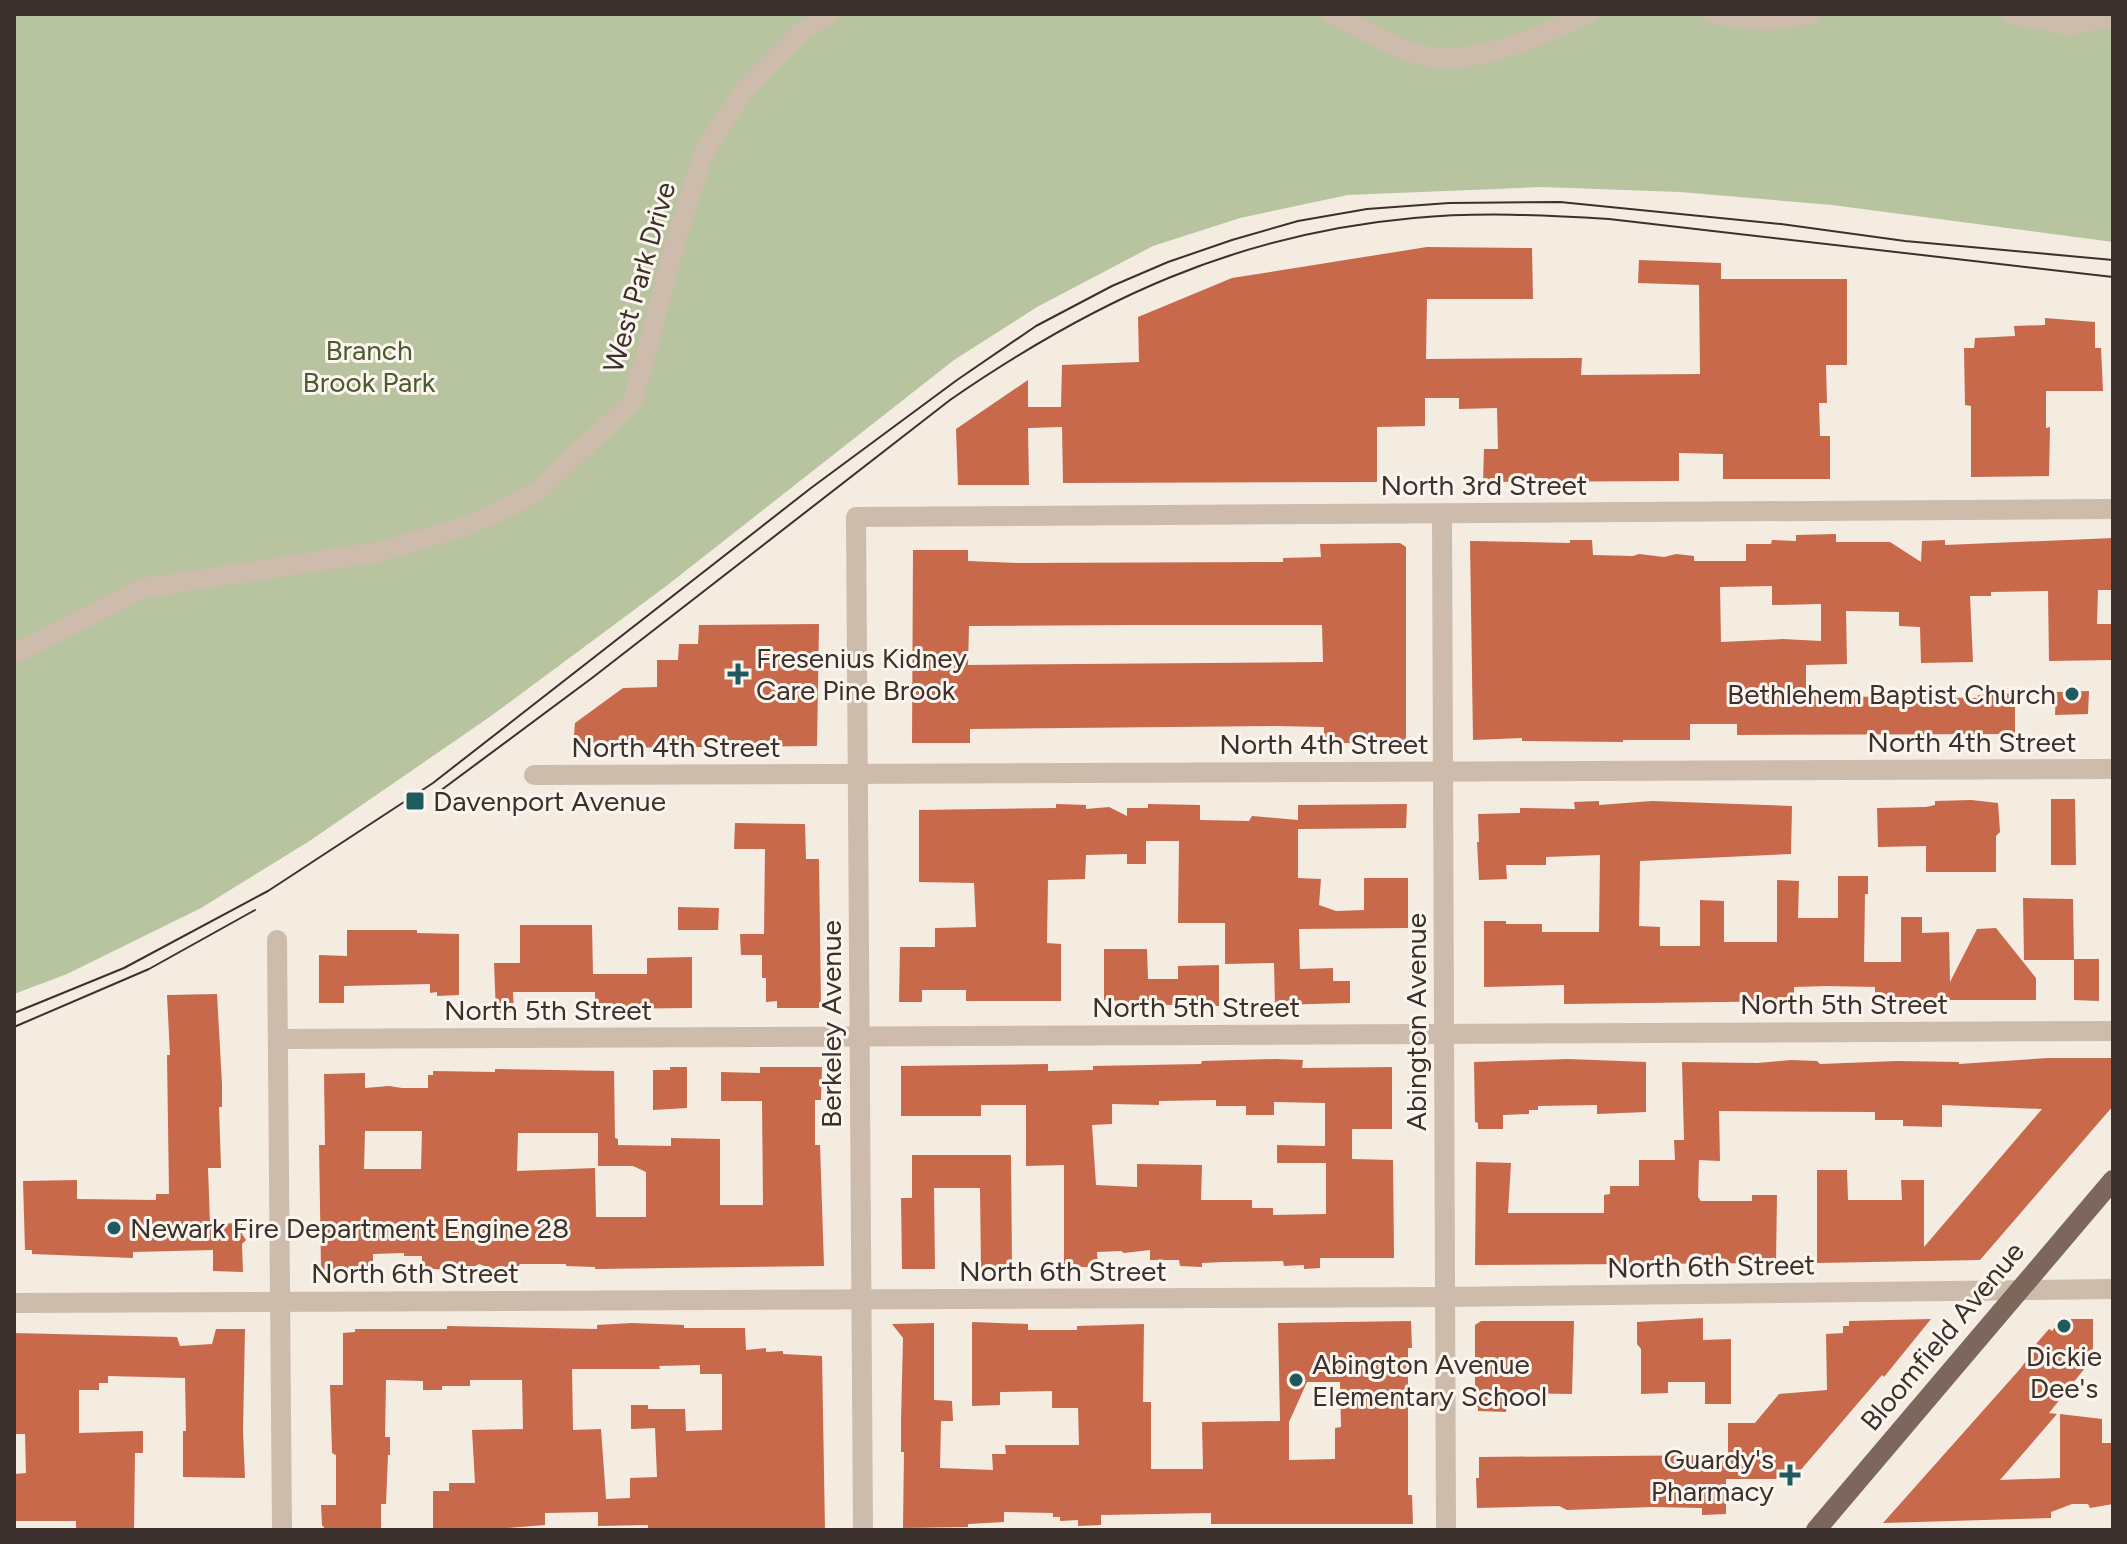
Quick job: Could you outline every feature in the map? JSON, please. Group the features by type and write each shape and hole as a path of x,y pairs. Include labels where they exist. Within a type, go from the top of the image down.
{"main road":[{"name":"Bloomfield Avenue","path":"1816,1530 2113,1180"}],"street":[{"name":"West Park Drive","path":"14,654 144,588 378,552 460,528 499,512 539,490 633,401 679,230 704,152 743,92 802,31 829,14"},
{"path":"1332,14 1417,54 1471,58 1543,35 1588,14"},
{"path":"1713,14 1761,21 1811,14"},
{"path":"2011,14 2068,25 2113,18"},
{"name":"North 3rd Street","path":"856,517 2113,509"},
{"name":"Abington Avenue","path":"1442,514 1446,1530"},
{"name":"Berkeley Avenue","path":"856,517 863,1530"},
{"name":"North 4th Street","path":"534,775 2113,769"},
{"path":"277,940 282,1530"},
{"name":"North 5th Street","path":"278,1039 2113,1031"},
{"name":"North 6th Street","path":"14,1303 1445,1297 2113,1289"}],"green space":[{"name":"Branch Brook Park","path":"14,14 2113,14 2113,242 1832,205 1680,192 1542,187 1348,195 1240,218 1153,246 1037,307 954,360 665,587 491,716 311,840 201,908 67,974 14,994"}],"building":[{"path":"1427,247 1532,248 1533,299 1427,299 1426,359 1582,358 1581,375 1700,374 1699,285 1638,283 1639,260 1721,263 1721,279 1847,279 1847,365 1826,365 1827,403 1819,403 1820,436 1830,436 1830,479 1723,479 1723,454 1679,453 1679,481 1483,482 1484,449 1498,449 1497,408 1459,409 1459,398 1425,398 1425,426 1377,427 1377,482 1063,483 1062,427 1028,428 1029,485 958,485 956,429 1028,380 1028,407 1061,407 1062,365 1139,362 1138,317 1232,278"},
{"path":"2045,318 2095,322 2095,348 2101,348 2103,391 2046,391 2046,428 2050,427 2049,476 1971,477 1971,406 1965,405 1964,348 1974,348 1975,338 2015,336 2014,326 2045,325"},
{"path":"1836,534 1836,542 1890,542 1921,562 1922,541 1945,540 1945,545 2113,538 2113,590 2098,590 2097,624 2113,624 2113,660 2049,661 2048,591 1991,592 1991,596 1970,596 1973,662 1921,663 1920,627 1899,626 1899,612 1846,611 1847,664 1806,665 1806,696 1978,698 1978,695 2015,693 2015,734 1737,735 1737,724 1690,724 1690,740 1473,740 1470,541 1570,543 1570,540 1592,540 1593,555 1664,557 1676,554 1694,556 1694,561 1746,561 1746,544 1771,544 1772,540 1796,541 1796,535","holes":["1772,586 1772,605 1821,604 1821,641 1721,642 1720,587"]},
{"path":"1400,543 1406,547 1406,743 1324,743 1324,727 1276,726 970,729 970,743 912,743 913,550 968,550 968,561 1019,563 1283,562 1283,558 1321,557 1320,544","holes":["1322,625 1323,662 968,665 969,626"]},
{"name":"Fresenius Kidney Care Pine Brook","path":"819,624 817,746 573,748 575,723 623,688 657,687 657,660 678,660 679,644 698,644 699,625"},
{"path":"2089,691 2088,714 2055,715 2056,692"},
{"path":"2051,799 2075,799 2076,865 2051,865"},
{"path":"1599,801 1599,805 1652,801 1792,806 1791,854 1640,861 1639,926 1660,927 1660,946 1700,946 1700,900 1724,901 1724,942 1777,942 1777,880 1799,881 1798,918 1838,918 1838,876 1868,876 1864,962 1901,962 1901,917 1922,917 1922,933 1949,932 1950,982 1977,929 1996,928 2036,978 2036,1000 1875,1000 1875,987 1827,986 1794,987 1794,1001 1564,1004 1564,985 1484,987 1484,921 1542,924 1542,932 1599,932 1600,855 1546,857 1546,865 1506,865 1507,879 1479,880 1478,814 1520,813 1520,808 1575,809 1574,802"},
{"path":"1935,801 1998,803 2000,832 1996,836 1996,872 1926,872 1926,846 1878,847 1877,808 1926,807 1935,805"},
{"path":"1056,804 1086,805 1086,809 1109,807 1127,816 1127,808 1148,808 1148,804 1200,805 1200,820 1249,821 1252,816 1298,820 1298,878 1321,879 1319,905 1336,911 1364,910 1364,878 1408,878 1408,928 1299,929 1300,969 1333,968 1333,981 1350,981 1350,1003 1275,1005 1274,963 1225,964 1225,923 1178,923 1179,841 1146,841 1146,864 1127,864 1127,854 1086,855 1085,879 1048,880 1047,943 1061,944 1061,1001 966,1001 966,990 922,990 922,1002 899,1002 900,947 935,947 935,928 976,927 974,883 919,882 919,810 1056,808"},
{"path":"1407,804 1406,828 1298,829 1298,805"},
{"path":"735,823 805,824 806,859 819,859 821,1008 777,1008 777,1001 766,1002 762,955 741,955 740,934 764,934 765,849 734,849"},
{"path":"2023,898 2073,899 2074,959 2099,959 2099,1001 2074,1000 2074,960 2024,960"},
{"path":"678,907 719,908 718,930 678,930"},
{"path":"520,925 592,925 593,974 647,974 647,958 692,957 692,1008 595,1009 595,992 513,992 514,1012 496,1013 494,963 520,963"},
{"path":"347,930 417,930 417,933 459,934 459,995 437,996 437,992 430,993 430,984 344,986 344,1003 319,1003 319,955 347,956"},
{"path":"1104,949 1147,949 1148,979 1178,979 1178,966 1219,965 1219,1006 1126,1004 1126,1001 1104,1000"},
{"path":"217,994 222,1084 222,1107 219,1107 221,1168 208,1168 210,1224 242,1223 242,1234 246,1240 242,1244 243,1272 213,1271 213,1250 133,1252 133,1258 32,1254 32,1250 25,1250 23,1181 77,1180 77,1199 156,1200 156,1194 169,1194 167,995"},
{"path":"2048,1058 2113,1058 2113,1106 1980,1260 1817,1263 1817,1170 1847,1170 1848,1200 1902,1200 1901,1180 1924,1180 1924,1247 2042,1109 1942,1105 1942,1127 1903,1126 1903,1120 1875,1120 1875,1112 1719,1111 1720,1161 1699,1160 1698,1197 1701,1201 1752,1201 1752,1195 1777,1195 1776,1263 1475,1265 1476,1162 1511,1163 1508,1213 1604,1213 1604,1195 1610,1194 1610,1186 1639,1186 1639,1160 1675,1160 1674,1140 1684,1140 1682,1062 1791,1060 1817,1061 1820,1064 1897,1061 1959,1064"},
{"path":"1276,1059 1303,1060 1302,1068 1392,1067 1392,1129 1352,1129 1352,1159 1393,1160 1394,1258 1320,1258 1320,1268 1304,1269 1304,1265 1284,1266 1283,1261 1202,1263 1202,1267 1180,1266 1179,1260 1150,1260 1150,1250 1097,1252 1098,1267 1064,1267 1064,1165 1026,1166 1026,1105 981,1105 981,1116 901,1116 901,1066 1048,1064 1048,1071 1093,1070 1093,1066 1201,1064 1202,1061","holes":["1216,1100 1216,1106 1246,1106 1246,1115 1274,1115 1274,1102 1325,1103 1325,1146 1277,1145 1277,1163 1326,1163 1326,1214 1273,1215 1273,1208 1252,1208 1252,1200 1201,1200 1202,1165 1137,1164 1137,1187 1096,1185 1092,1125 1112,1124 1112,1104 1159,1105 1159,1101"]},
{"path":"1568,1059 1646,1062 1646,1112 1597,1114 1597,1105 1538,1106 1538,1110 1529,1110 1529,1114 1503,1115 1503,1129 1478,1129 1475,1122 1474,1062"},
{"path":"670,1067 687,1067 687,1108 653,1110 653,1070 670,1070"},
{"path":"760,1067 822,1067 821,1100 815,1100 815,1145 820,1145 824,1266 595,1269 566,1264 520,1264 517,1268 495,1270 479,1264 468,1270 448,1270 422,1268 422,1256 404,1256 404,1253 373,1254 373,1272 326,1272 321,1267 319,1145 325,1145 324,1074 365,1073 365,1088 428,1088 428,1075 433,1075 433,1071 614,1071 615,1138 618,1145 671,1146 671,1138 720,1139 720,1205 763,1205 762,1101 721,1101 721,1072 760,1073","holes":["365,1131 422,1131 421,1169 364,1169","518,1133 598,1133 598,1166 633,1166 646,1172 646,1217 596,1217 595,1168 517,1171"]},
{"path":"912,1155 1011,1155 1012,1268 981,1268 980,1188 934,1188 935,1269 902,1269 901,1198 912,1198"},
{"path":"1703,1318 1703,1340 1731,1339 1731,1404 1705,1404 1705,1382 1668,1382 1668,1393 1641,1394 1641,1349 1637,1344 1637,1322"},
{"path":"1931,1319 1793,1479 1726,1479 1726,1514 1702,1515 1702,1508 1477,1508 1479,1457 1728,1455 1728,1423 1755,1423 1779,1394 1827,1390 1826,1334 1843,1333 1843,1326 1849,1326 1849,1321"},
{"path":"2062,1319 2093,1319 2093,1358 2049,1413 2057,1414 2000,1480 2060,1478 2060,1414 2102,1419 2102,1443 2113,1443 2113,1504 2090,1508 2088,1504 2072,1504 2051,1512 2051,1518 1883,1523 2020,1369 2032,1353 2029,1352 2049,1329 2052,1331"},
{"path":"1411,1321 1412,1348 1408,1348 1408,1495 1412,1495 1413,1524 1211,1524 1211,1513 1101,1515 1101,1525 1078,1526 1078,1520 1060,1521 1060,1517 1053,1517 1053,1513 1004,1512 1004,1522 968,1524 968,1527 903,1528 903,1338 892,1324 934,1323 934,1400 952,1401 953,1421 941,1421 940,1468 993,1470 992,1454 1006,1454 1005,1445 1079,1445 1078,1408 1052,1408 1052,1391 1000,1392 1000,1405 972,1406 972,1322 1028,1324 1028,1330 1077,1330 1077,1326 1144,1324 1143,1402 1151,1402 1151,1469 1203,1469 1202,1422 1280,1421 1278,1323","holes":["1307,1382 1340,1382 1341,1427 1335,1428 1335,1459 1289,1460 1289,1422"]},
{"path":"1481,1321 1574,1321 1572,1394 1508,1393 1506,1412 1478,1411 1475,1407 1475,1325"},
{"path":"632,1323 684,1325 684,1328 745,1328 746,1350 766,1348 766,1352 822,1356 825,1529 648,1530 648,1525 598,1526 598,1512 545,1513 545,1525 496,1529 433,1528 433,1491 449,1491 449,1483 475,1483 472,1430 523,1429 522,1380 470,1380 470,1386 423,1390 423,1381 386,1380 385,1437 390,1437 390,1455 386,1504 381,1504 381,1530 326,1530 322,1525 321,1505 336,1505 336,1455 332,1453 330,1385 343,1385 343,1333 355,1332 355,1329 447,1329 447,1326 597,1329 597,1325","holes":["700,1365 700,1374 722,1374 722,1430 686,1431 685,1409 648,1409 648,1405 631,1405 631,1429 655,1428 657,1477 630,1478 630,1498 606,1499 601,1429 573,1430 572,1369 660,1369 659,1366"]},
{"path":"216,1329 245,1329 245,1478 183,1477 185,1378 108,1376 108,1383 99,1383 99,1390 79,1390 79,1433 143,1431 143,1453 135,1453 134,1530 76,1530 76,1521 14,1521 14,1474 26,1473 25,1434 14,1434 14,1333 177,1337 180,1346 212,1344"}],"tram line":[{"path":"14,1013 124,968 268,891 433,783 811,488 957,380 1036,326 1112,286 1168,262 1298,221 1367,209 1449,203 1560,202 1781,224 1905,241 2113,260"},
{"path":"440,791 592,678 950,400 1004,364 1114,303 1227,256 1349,226 1438,216 1512,215 1609,219 2113,277"},
{"path":"14,1027 149,969 255,910"}],"place":[{"name":"Fresenius Kidney Care Pine Brook","path":"738,674"},
{"name":"Bethlehem Baptist Church","path":"2072,694"},
{"name":"Davenport Avenue","path":"415,801"},
{"name":"Newark Fire Department Engine 28","path":"114,1228"},
{"name":"Dickie Dee's","path":"2064,1326"},
{"name":"Abington Avenue Elementary School","path":"1296,1380"},
{"name":"Guardy's Pharmacy","path":"1790,1475"}]}
